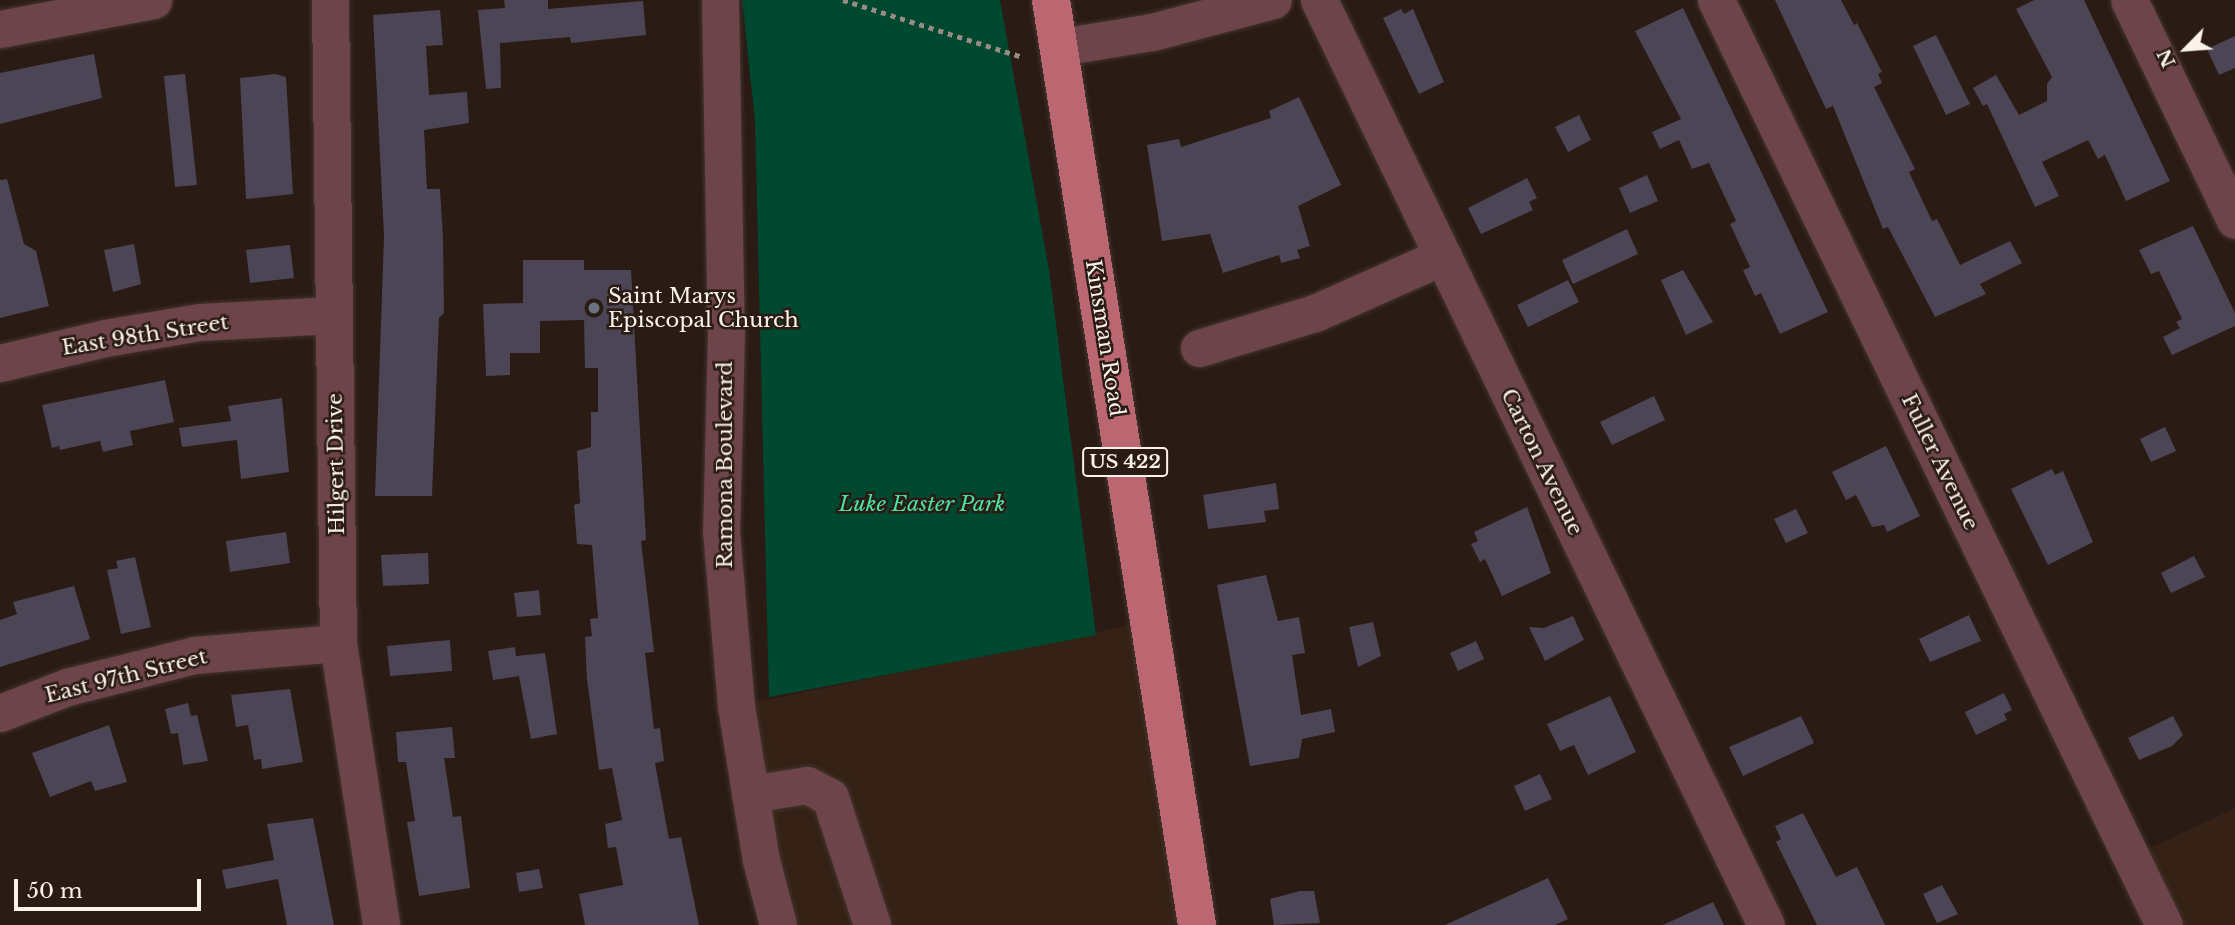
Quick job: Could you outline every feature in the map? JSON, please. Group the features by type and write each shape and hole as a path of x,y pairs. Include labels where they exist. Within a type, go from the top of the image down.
{"main road":[{"name":"Kinsman Road","path":"1051,0 1197,925"}],"street":[{"path":"0,29 153,0"},
{"name":"Hilgert Drive","path":"330,0 338,643 382,925"},
{"name":"Ramona Boulevard","path":"720,0 726,332 721,531 736,706 761,860 778,925"},
{"path":"1060,47 1196,23 1273,0"},
{"name":"Carton Avenue","path":"1319,0 1766,925"},
{"name":"Fuller Avenue","path":"1716,0 2164,925"},
{"path":"2129,0 2235,220"},
{"path":"1199,348 1315,313 1443,256"},
{"name":"East 98th Street","path":"0,363 105,338 200,322 334,315"},
{"name":"East 97th Street","path":"0,713 67,687 194,655 338,643"},
{"path":"750,794 807,785 830,797 872,925"}],"path":[{"path":"843,0 1023,57"}],"shaded area":[{"path":"1150,621 1197,925 778,925 736,706"},
{"path":"2235,808 2235,925 2164,925 2131,857"}],"green space":[{"name":"Luke Easter Park","path":"742,0 1000,0 1049,270 1096,635 769,697 755,121"}],"building":[{"path":"504,0 548,0 548,9 643,1 646,35 571,43 570,37 500,43 501,88 486,89 478,10 505,8"},
{"path":"1775,0 1841,0 1854,25 1857,23 1882,72 1878,74 1882,83 1874,87 1915,169 1909,172 1932,221 1937,219 1960,265 2010,241 2022,263 1980,284 1986,294 1935,317 1888,227 1883,229 1833,106 1826,109"},
{"path":"2034,0 2084,0 2170,181 2126,201 2105,155 2098,159 2088,140 2042,162 2059,196 2035,207 1987,104 1983,106 1973,88 1996,75 2019,115 2047,101 2047,84 2052,77 2016,9"},
{"path":"1683,8 1828,312 1780,334 1761,293 1755,296 1743,270 1750,267 1730,224 1736,221 1709,163 1692,169 1679,140 1660,149 1652,132 1681,119 1635,31"},
{"path":"1401,9 1404,14 1413,9 1444,82 1419,94 1383,18"},
{"path":"440,10 443,45 426,46 429,95 467,92 469,123 424,130 427,189 440,189 443,238 444,313 439,318 432,496 375,496 384,236 373,15"},
{"path":"1936,35 1970,104 1946,115 1913,46"},
{"path":"2235,36 2235,68 2219,75 2207,49"},
{"path":"94,54 102,98 0,124 0,73"},
{"path":"185,74 197,185 175,187 164,76"},
{"path":"275,74 286,77 293,194 246,199 240,78"},
{"path":"1299,97 1341,185 1298,206 1310,246 1297,250 1300,258 1281,263 1279,255 1223,273 1210,234 1162,241 1147,145 1179,139 1181,147 1271,118 1269,111"},
{"path":"1579,115 1591,140 1568,152 1555,127"},
{"path":"1647,175 1658,201 1630,213 1619,188"},
{"path":"1527,178 1537,198 1529,202 1533,210 1481,234 1468,208"},
{"path":"7,179 24,244 36,251 49,306 0,318 0,180"},
{"path":"2193,226 2235,313 2235,326 2172,355 2163,337 2180,328 2176,322 2182,319 2159,271 2151,274 2139,250"},
{"path":"1627,229 1638,254 1573,284 1562,260"},
{"path":"134,244 141,284 113,292 104,250"},
{"path":"290,245 294,278 250,283 246,250"},
{"path":"523,260 584,260 584,270 631,270 646,540 641,541 654,652 645,653 654,729 660,728 664,761 655,763 669,839 681,837 699,925 585,925 579,894 623,885 616,847 608,848 605,824 622,820 612,768 599,770 587,679 585,637 592,636 590,619 598,618 592,545 577,544 574,505 580,503 577,451 591,447 591,412 598,412 598,368 585,368 584,320 540,321 540,353 510,353 510,375 486,376 483,304 523,303"},
{"path":"1683,270 1713,322 1686,335 1661,280"},
{"path":"1568,280 1579,302 1528,327 1517,305"},
{"path":"165,380 174,422 130,431 133,445 103,452 100,441 60,450 59,446 52,448 42,405"},
{"path":"1654,396 1665,420 1612,445 1600,422"},
{"path":"282,398 289,472 241,479 237,440 182,447 179,428 231,421 228,406"},
{"path":"2165,427 2176,451 2151,462 2140,439"},
{"path":"1886,446 1920,516 1887,532 1884,525 1872,527 1856,495 1846,500 1832,472"},
{"path":"2052,469 2055,475 2063,471 2093,542 2048,565 2011,489"},
{"path":"1276,483 1279,509 1264,511 1266,522 1208,529 1203,495"},
{"path":"1527,507 1551,573 1502,596 1485,559 1480,562 1471,544 1478,541 1474,532"},
{"path":"1796,509 1808,533 1786,543 1774,519"},
{"path":"286,532 290,563 230,572 226,541"},
{"path":"428,553 429,584 383,586 381,555"},
{"path":"2194,556 2205,577 2171,593 2161,573"},
{"path":"135,557 151,627 121,634 107,570 118,568 116,561"},
{"path":"1266,575 1278,621 1299,617 1305,653 1292,655 1301,715 1331,709 1335,732 1302,739 1299,758 1250,766 1217,585"},
{"path":"74,586 90,639 0,667 0,620 17,614 13,602"},
{"path":"539,590 541,615 517,617 514,593"},
{"path":"1969,615 1981,641 1930,662 1919,639"},
{"path":"1573,616 1584,640 1545,661 1529,627 1544,628"},
{"path":"1373,622 1381,656 1358,667 1349,627"},
{"path":"450,640 452,671 390,676 387,646"},
{"path":"1476,641 1484,659 1458,671 1450,653"},
{"path":"515,647 516,656 545,653 557,734 531,739 519,676 493,680 488,651"},
{"path":"290,689 303,762 262,769 261,759 254,760 248,725 236,727 231,695"},
{"path":"2004,693 2012,710 2004,714 2007,720 1976,735 1965,712"},
{"path":"1610,696 1636,752 1588,775 1574,745 1560,751 1547,724"},
{"path":"188,703 191,716 197,715 208,761 183,765 178,733 171,734 165,709"},
{"path":"1801,716 1814,743 1743,776 1729,747"},
{"path":"2173,716 2183,735 2172,746 2139,760 2128,738"},
{"path":"109,725 127,782 95,791 91,781 50,797 32,753"},
{"path":"452,727 455,758 444,758 453,817 461,816 470,888 419,896 407,822 415,821 406,762 398,762 396,732"},
{"path":"1540,774 1552,799 1525,811 1514,786"},
{"path":"1803,813 1836,877 1857,867 1885,925 1817,925 1776,842 1781,839 1775,826"},
{"path":"313,818 334,925 287,925 278,879 226,889 222,870 274,860 267,824"},
{"path":"539,869 543,888 519,892 516,873"},
{"path":"1548,878 1568,919 1555,925 1445,925"},
{"path":"1942,885 1958,914 1937,923 1923,894"},
{"path":"1300,891 1314,891 1320,923 1274,925 1270,899"},
{"path":"1713,902 1724,925 1663,925"}],"place":[{"name":"Saint Marys Episcopal Church","path":"594,308"}]}
